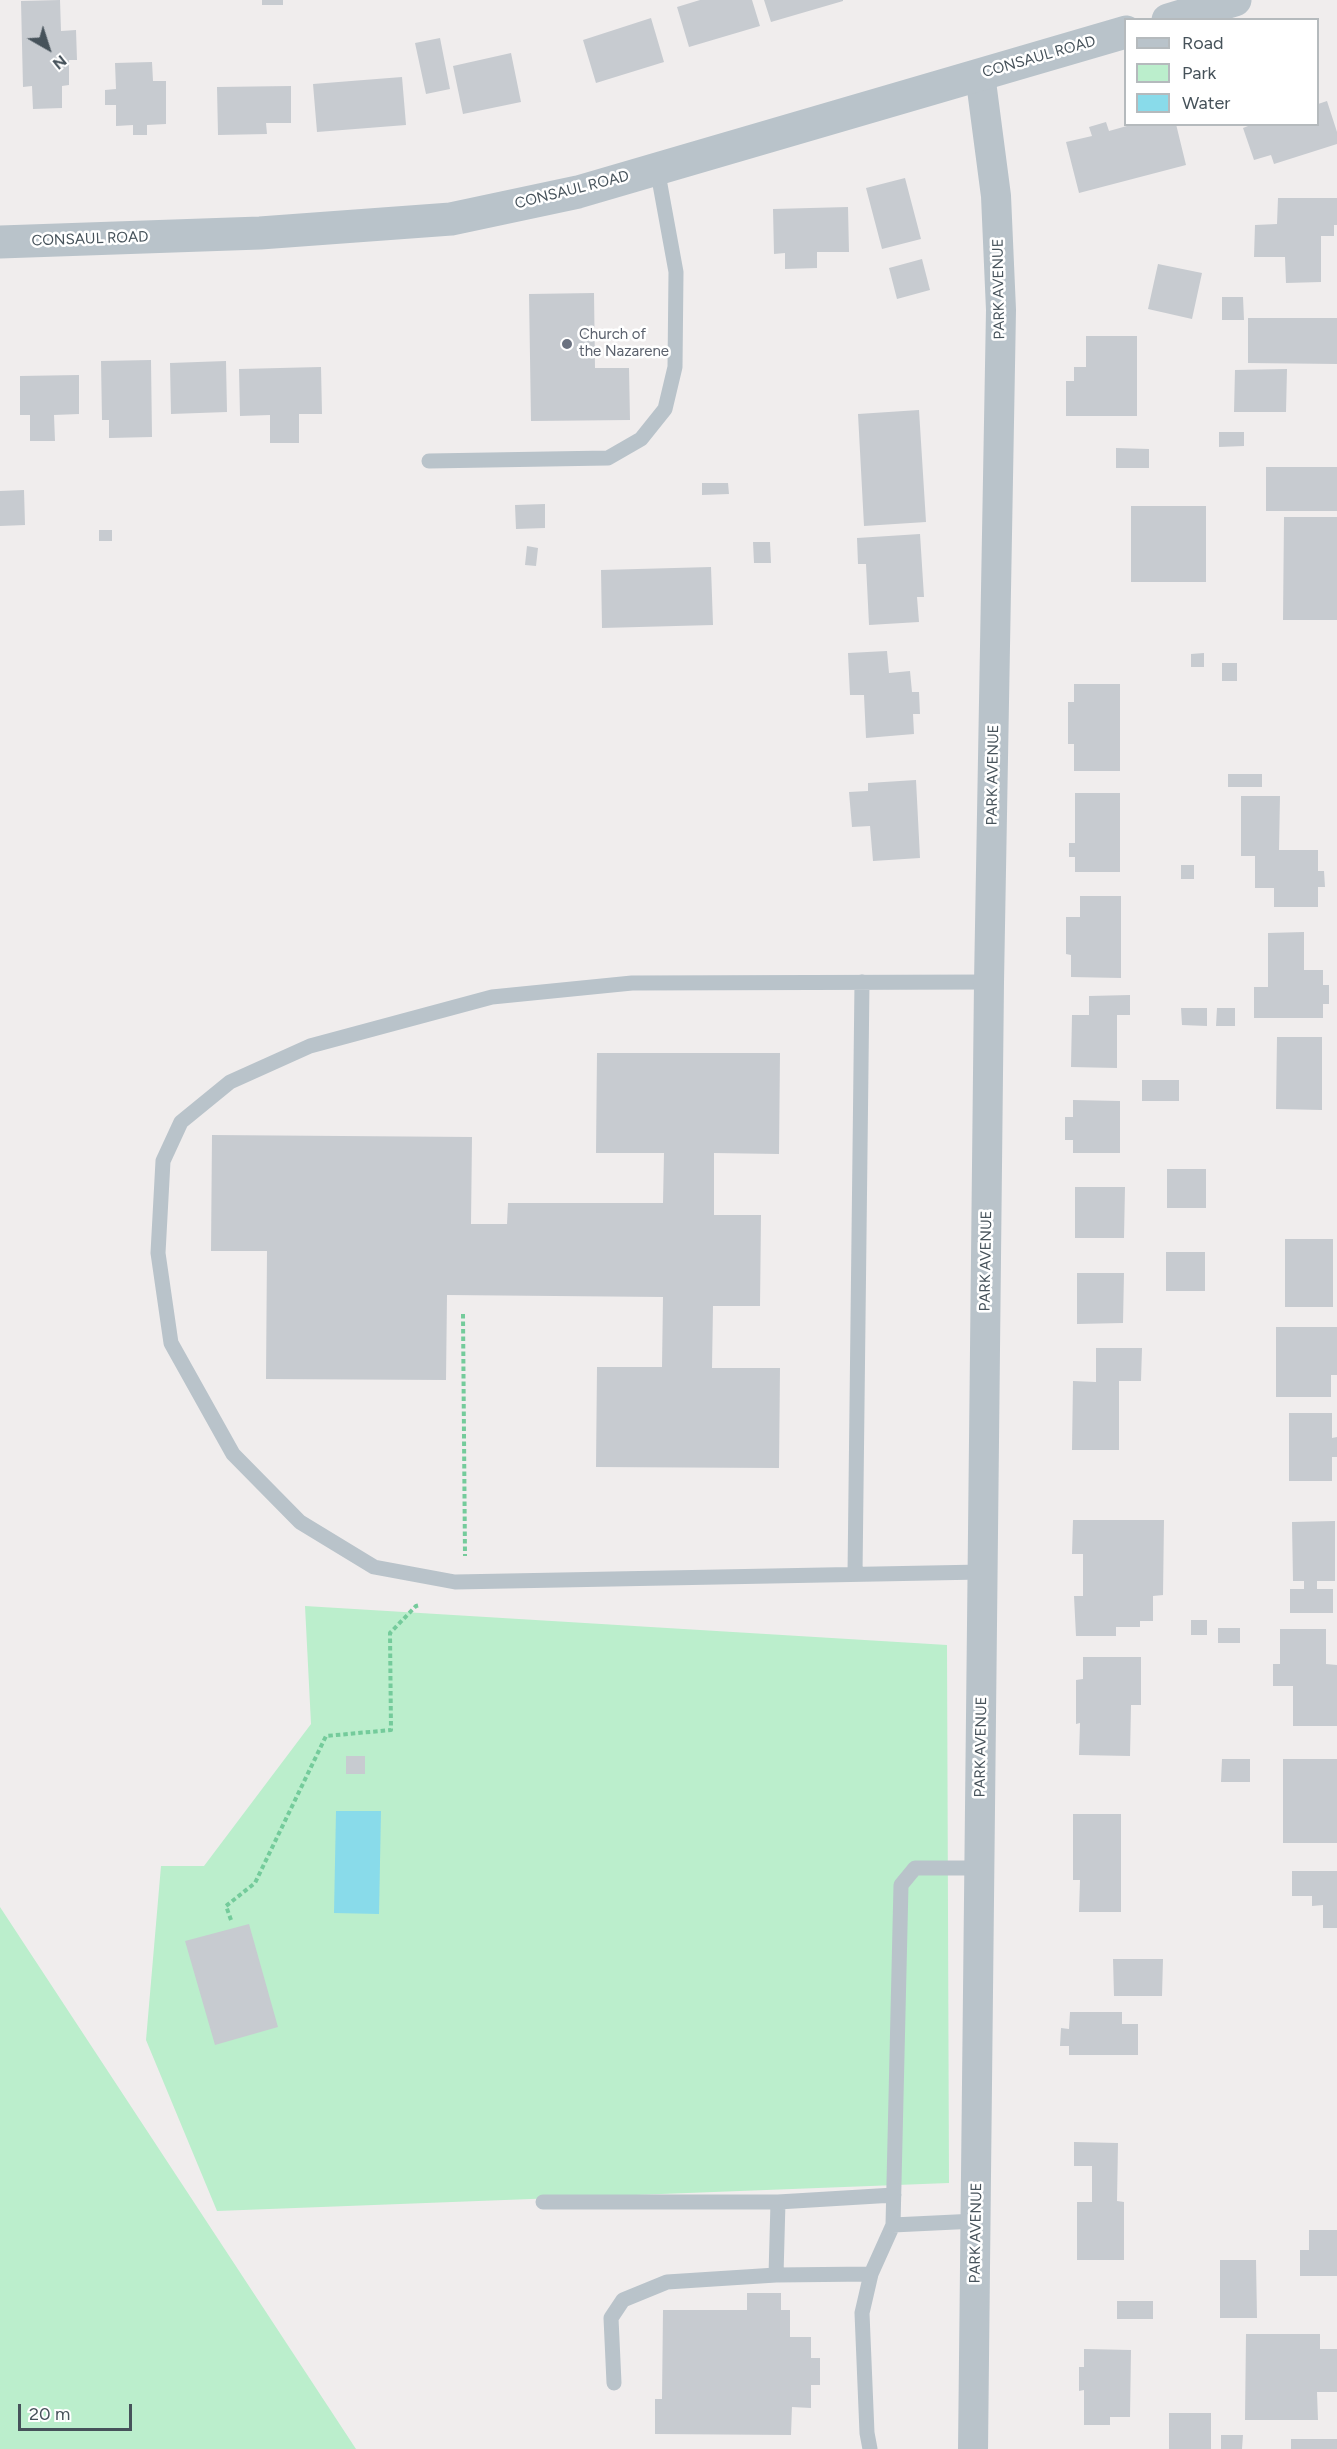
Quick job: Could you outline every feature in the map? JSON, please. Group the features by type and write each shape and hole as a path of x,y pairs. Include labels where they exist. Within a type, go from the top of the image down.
{"street":[{"path":"1175,18 1235,0"},
{"name":"CONSAUL ROAD","path":"0,242 260,233 451,219 578,192 1124,32"},
{"name":"PARK AVENUE","path":"973,2449 989,982 1001,310 996,196 980,74"}],"lane":[{"path":"429,461 608,458 641,440 665,409 675,367 676,272 657,168"},
{"path":"855,1574 862,982"},
{"path":"982,1572 455,1582 374,1567 300,1522 233,1454 171,1343 158,1253 163,1161 181,1122 230,1082 310,1046 492,997 632,983 989,982"},
{"path":"870,2449 867,2433 862,2313 872,2274 893,2225 901,1886 915,1868 979,1868"},
{"path":"543,2202 778,2202 894,2195"},
{"path":"776,2275 778,2202"},
{"path":"893,2225 976,2221"},
{"path":"614,2384 611,2318 623,2301 667,2282 776,2275 872,2274"}],"path":[{"path":"231,1920 226,1906 255,1883 326,1736 391,1730 390,1633 416,1605 451,1598 466,1582 463,1314"}],"green space":[{"path":"305,1606 947,1645 949,2183 217,2211 146,2040 161,1866 204,1866 311,1724"},
{"path":"0,1907 356,2449 0,2449"}],"water":[{"path":"336,1811 381,1811 379,1914 334,1913"}],"building":[{"path":"60,0 61,31 76,30 77,60 69,60 69,85 62,86 62,108 33,109 32,86 23,87 21,1"},
{"path":"262,0 283,0 283,5 262,5"},
{"path":"700,0 752,0 760,26 689,47 677,7"},
{"path":"764,0 843,0 843,1 771,22"},
{"path":"651,18 664,62 596,83 583,40"},
{"path":"440,38 450,89 426,94 415,43"},
{"path":"511,53 521,102 463,114 453,66"},
{"path":"152,62 153,81 166,81 166,124 147,125 147,135 133,135 133,125 116,126 116,105 105,105 105,90 116,89 115,63"},
{"path":"402,77 406,125 317,132 313,84"},
{"path":"291,86 291,123 266,123 267,134 218,135 217,87"},
{"path":"1327,101 1337,132 1337,144 1274,164 1271,155 1254,160 1243,128 1248,126 1319,126 1319,104"},
{"path":"1106,122 1109,131 1127,126 1176,126 1186,165 1079,193 1066,142 1092,136 1089,127"},
{"path":"905,178 921,239 882,249 866,188"},
{"path":"1278,198 1337,198 1337,225 1334,225 1334,236 1321,236 1321,282 1286,283 1285,257 1254,257 1255,225 1277,224"},
{"path":"848,207 849,252 817,252 817,268 785,269 785,253 774,254 773,209"},
{"path":"922,259 930,290 897,299 889,268"},
{"path":"1158,264 1202,273 1192,319 1148,309"},
{"path":"594,293 595,368 629,368 630,420 531,421 529,294"},
{"path":"1222,297 1243,297 1244,320 1222,320"},
{"path":"1248,318 1337,318 1337,364 1248,363"},
{"path":"1086,336 1137,336 1137,416 1066,416 1066,381 1074,381 1074,367 1086,367"},
{"path":"151,360 152,437 109,438 109,420 102,420 101,361"},
{"path":"226,361 227,412 171,414 170,363"},
{"path":"321,367 322,414 299,414 299,443 270,443 270,415 240,416 239,369"},
{"path":"1287,369 1286,412 1234,412 1235,370"},
{"path":"79,375 79,414 54,415 55,441 30,441 30,415 20,415 20,376"},
{"path":"919,410 926,522 864,526 858,414"},
{"path":"1219,432 1244,432 1244,446 1219,447"},
{"path":"1116,448 1149,449 1149,468 1116,468"},
{"path":"1266,467 1337,467 1337,511 1266,511"},
{"path":"702,483 728,483 729,494 702,495"},
{"path":"24,490 25,525 0,526 0,491"},
{"path":"545,504 545,528 516,529 515,505"},
{"path":"1131,506 1206,506 1206,582 1131,582"},
{"path":"1284,517 1337,517 1337,620 1283,620"},
{"path":"99,530 112,530 112,541 99,541"},
{"path":"920,534 924,597 917,597 919,622 869,625 866,564 858,564 857,538"},
{"path":"753,542 770,542 771,563 754,563"},
{"path":"527,546 538,548 536,566 525,565"},
{"path":"711,567 713,625 602,628 601,570"},
{"path":"887,651 889,673 910,671 912,692 919,692 920,714 913,714 914,734 866,738 864,695 850,695 848,653"},
{"path":"1204,653 1204,667 1191,667 1191,654"},
{"path":"1222,663 1237,663 1237,681 1222,681"},
{"path":"1074,684 1120,684 1120,771 1074,771 1074,744 1068,744 1068,702 1074,702"},
{"path":"1228,774 1262,774 1262,787 1228,787"},
{"path":"916,780 920,858 873,861 870,826 852,827 849,792 868,791 868,783"},
{"path":"1075,793 1120,793 1120,872 1075,872 1075,857 1069,857 1069,843 1075,843"},
{"path":"1241,796 1280,796 1279,850 1318,850 1318,871 1324,871 1325,887 1318,887 1318,907 1274,907 1274,888 1255,888 1255,856 1241,856"},
{"path":"1181,865 1194,865 1194,879 1181,879"},
{"path":"1080,896 1121,896 1121,978 1071,977 1071,955 1066,954 1066,917 1080,917"},
{"path":"1304,932 1304,970 1323,970 1323,985 1329,985 1329,1004 1323,1004 1323,1018 1254,1018 1254,987 1268,987 1268,933"},
{"path":"1130,995 1130,1015 1117,1015 1117,1068 1071,1067 1072,1015 1089,1015 1089,996"},
{"path":"1181,1008 1207,1008 1207,1026 1182,1025"},
{"path":"1217,1008 1235,1008 1235,1026 1216,1026"},
{"path":"1277,1037 1322,1037 1322,1110 1276,1109"},
{"path":"597,1053 780,1053 779,1154 714,1153 714,1215 761,1215 760,1306 713,1306 712,1368 780,1368 779,1468 596,1467 597,1367 662,1367 663,1297 447,1295 446,1380 266,1379 267,1251 211,1251 212,1135 472,1137 471,1224 507,1224 508,1203 663,1203 664,1153 596,1153"},
{"path":"1142,1080 1179,1080 1179,1101 1142,1101"},
{"path":"1073,1100 1120,1101 1120,1153 1073,1153 1073,1140 1065,1140 1065,1117 1073,1117"},
{"path":"1167,1169 1206,1169 1206,1208 1167,1208"},
{"path":"1075,1187 1125,1187 1124,1238 1075,1238"},
{"path":"1285,1239 1333,1239 1333,1307 1285,1307"},
{"path":"1166,1252 1205,1252 1205,1291 1166,1291"},
{"path":"1077,1273 1124,1273 1123,1323 1077,1324"},
{"path":"1276,1327 1337,1327 1337,1375 1331,1375 1331,1397 1276,1397"},
{"path":"1096,1348 1142,1348 1141,1381 1119,1381 1119,1450 1072,1450 1073,1381 1096,1382"},
{"path":"1289,1413 1332,1413 1332,1438 1337,1437 1337,1457 1332,1457 1332,1481 1289,1481"},
{"path":"1073,1520 1164,1520 1163,1595 1153,1596 1153,1621 1140,1621 1140,1627 1116,1627 1116,1636 1076,1636 1074,1596 1083,1596 1083,1554 1072,1554"},
{"path":"1335,1521 1335,1581 1317,1581 1317,1589 1333,1589 1333,1613 1290,1613 1290,1589 1304,1589 1304,1581 1293,1581 1292,1522"},
{"path":"1191,1620 1207,1620 1207,1635 1191,1635"},
{"path":"1218,1628 1240,1628 1240,1643 1218,1643"},
{"path":"1280,1629 1326,1629 1326,1664 1337,1665 1337,1726 1293,1726 1293,1686 1273,1686 1273,1664 1280,1664"},
{"path":"1083,1657 1141,1657 1141,1705 1131,1705 1130,1756 1079,1755 1080,1723 1076,1724 1076,1680 1083,1679"},
{"path":"346,1756 365,1756 365,1774 346,1774"},
{"path":"1222,1759 1250,1759 1250,1782 1221,1782"},
{"path":"1283,1759 1337,1759 1337,1843 1283,1843"},
{"path":"1073,1814 1121,1814 1121,1912 1079,1912 1080,1880 1073,1880"},
{"path":"1292,1871 1337,1871 1337,1928 1323,1928 1323,1905 1312,1906 1312,1896 1292,1896"},
{"path":"249,1924 278,2027 215,2045 185,1941"},
{"path":"1113,1959 1163,1959 1162,1996 1114,1996"},
{"path":"1070,2012 1122,2012 1122,2024 1138,2024 1138,2055 1069,2055 1069,2046 1060,2046 1061,2028 1069,2029"},
{"path":"1074,2142 1118,2143 1117,2201 1124,2202 1124,2260 1077,2260 1077,2202 1092,2202 1092,2166 1074,2166"},
{"path":"1309,2230 1337,2230 1337,2276 1300,2276 1300,2250 1309,2250"},
{"path":"1220,2260 1256,2260 1257,2318 1220,2318"},
{"path":"747,2293 781,2293 781,2310 790,2310 790,2337 811,2337 811,2358 820,2358 820,2385 811,2385 811,2408 792,2407 791,2435 655,2434 655,2399 662,2399 663,2310 747,2310"},
{"path":"1117,2301 1153,2301 1153,2319 1117,2319"},
{"path":"1246,2334 1320,2334 1320,2349 1337,2349 1337,2392 1317,2392 1318,2420 1245,2420"},
{"path":"1084,2349 1131,2350 1130,2417 1110,2417 1110,2425 1084,2425 1084,2390 1079,2391 1079,2367 1084,2367"},
{"path":"1169,2413 1211,2413 1211,2449 1169,2449"},
{"path":"1221,2435 1243,2435 1242,2449 1221,2449"},
{"path":"1291,2439 1337,2439 1337,2449 1291,2449"}],"place":[{"name":"Church of the Nazarene","path":"567,344"}]}
